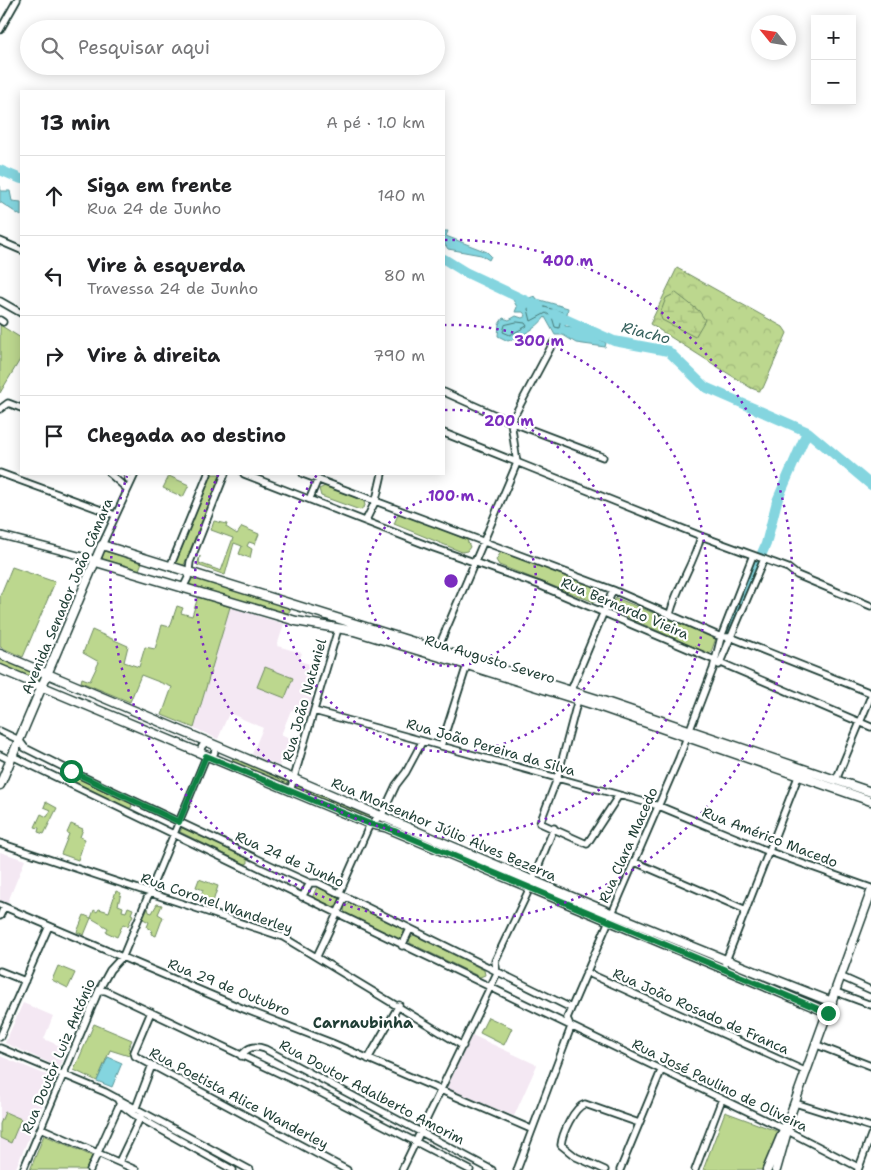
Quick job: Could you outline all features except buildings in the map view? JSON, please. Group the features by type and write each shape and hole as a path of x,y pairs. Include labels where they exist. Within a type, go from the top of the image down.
{"main road":[{"name":"Rua Augusto Severo","path":"102,545 301,606 437,651 467,664 578,699 599,703"},
{"name":"Avenida Senador João Câmara","path":"0,785 102,545"},
{"name":"Rua Augusto Severo","path":"96,561 287,618 354,630 437,651 571,690 599,703 871,792"},
{"path":"287,618 292,610 290,603"},
{"path":"296,620 292,612 295,608 301,606"},
{"name":"Rua Monsenhor Júlio Alves Bezerra","path":"0,654 382,815 531,884"},
{"name":"Rua Monsenhor Júlio Alves Bezerra","path":"0,669 370,824 385,827 531,884 724,964 828,1013"},
{"path":"132,725 137,712"},
{"path":"150,733 155,720"},
{"name":"Rua Augusto Severo","path":"688,733 798,777 871,801"},
{"path":"776,1170 791,1113 842,977 871,890"},
{"name":"Rua Monsenhor Júlio Alves Bezerra","path":"724,964 832,1002"},
{"path":"767,1170 786,1130"}],"street":[{"path":"0,30 17,0"},
{"path":"0,241 20,250"},
{"path":"0,301 20,312"},
{"path":"437,651 518,463 512,422 553,343"},
{"path":"445,392 512,422 603,457"},
{"path":"0,409 8,403 20,408"},
{"path":"445,433 701,536 764,559 871,606"},
{"path":"0,473 115,515"},
{"path":"111,475 125,487"},
{"name":"Avenida Senador João Câmara","path":"102,545 130,475"},
{"path":"170,567 208,475"},
{"path":"183,588 225,475"},
{"name":"Rua Bernardo Vieira","path":"247,475 310,498 434,548 475,560 603,611 720,664 871,727"},
{"name":"Rua Bernardo Vieira","path":"306,475 612,590 721,637 730,637 871,694"},
{"path":"366,520 376,500 382,475"},
{"path":"310,498 318,480"},
{"path":"0,535 96,561"},
{"path":"670,614 675,594 694,561 701,536"},
{"name":"Rua Clara Macedo","path":"518,1170 531,1129 571,1026 567,1018 660,806 713,670 721,637 753,555"},
{"name":"Rua Clara Macedo","path":"713,670 720,664 764,559"},
{"path":"571,690 612,590"},
{"name":"Rua João Nataniel","path":"290,790 338,628"},
{"path":"441,746 467,664"},
{"path":"836,780 871,694"},
{"path":"578,699 557,779 540,823 587,844 619,795"},
{"name":"Rua João Pereira da Silva","path":"314,710 422,742 660,806"},
{"name":"Rua 24 de Junho","path":"0,731 19,740 25,748 132,801 310,883 318,883 571,1008"},
{"path":"339,894 370,824 382,815 396,785 406,772 422,742"},
{"name":"Rua Doutor Luiz António","path":"23,1170 99,990 110,970 124,956 206,756 202,754 202,748 206,744 211,744"},
{"name":"Rua 24 de Junho","path":"0,755 65,782 137,816 402,946 571,1026"},
{"path":"65,782 71,771"},
{"path":"724,964 770,852 798,777"},
{"path":"126,812 133,809 132,801"},
{"path":"137,816 136,809 142,805"},
{"name":"Rua Américo Macedo","path":"660,806 770,852 871,890"},
{"path":"402,1170 497,973 495,961 531,884 554,828"},
{"name":"Rua Coronel Wanderley","path":"0,843 283,937 399,1005 463,1046"},
{"path":"251,871 257,859"},
{"path":"635,862 746,910"},
{"path":"302,897 310,883"},
{"path":"316,956 334,924 336,914 345,897"},
{"path":"0,916 2,906"},
{"name":"Rua 29 de Outubro","path":"2,906 531,1129"},
{"path":"0,1038 49,926"},
{"path":"402,946 410,929"},
{"path":"0,971 25,981"},
{"name":"Rua João Rosado de Franca","path":"586,972 806,1072"},
{"path":"842,977 871,990"},
{"name":"Rua Doutor Adalberto Amorim","path":"99,990 106,991 323,1094 470,1170"},
{"path":"836,992 871,1006"},
{"path":"368,1059 399,1005"},
{"name":"Rua Poetista Alice Wanderley","path":"151,1012 134,1052 136,1056 347,1170"},
{"name":"Rua José Paulino de Oliveira","path":"571,1026 786,1130 858,1169"},
{"path":"817,1045 871,1066"},
{"name":"Rua Doutor Adalberto Amorim","path":"241,1056 246,1049 258,1046 421,1130 492,1170"},
{"path":"0,1048 63,1074 136,1108 249,1170"},
{"path":"134,1114 152,1065"},
{"path":"620,1170 661,1071"},
{"path":"323,1094 329,1082"},
{"path":"695,1170 722,1099"},
{"path":"120,1101 140,1118 233,1170"},
{"path":"90,1170 120,1101"},
{"path":"795,1103 871,1127"},
{"path":"605,1170 576,1157 564,1149 561,1142 582,1104 639,1124"},
{"path":"119,1162 143,1112"},
{"path":"41,1128 136,1170"},
{"path":"858,1169 871,1135"},
{"path":"450,1160 455,1150"}],"shaded area":[{"path":"230,607 284,624 277,646 302,653 299,661 313,665 305,696 313,698 308,715 291,710 281,735 290,739 279,766 252,754 263,728 229,713 218,739 194,728"},
{"path":"0,852 25,860 7,904 0,901"},
{"path":"23,1003 53,1016 44,1039 67,1049 59,1067 5,1043"},
{"path":"472,1035 537,1065 514,1116 446,1088"},
{"path":"0,1056 54,1078 15,1170 0,1170"}],"green space":[{"path":"677,268 783,327 787,333 763,388 759,391 751,388 650,324"},
{"path":"676,293 699,311 705,320 695,337 662,320 660,314 666,298"},
{"path":"0,325 20,337 20,360 0,393"},
{"path":"212,475 221,475 184,565 178,565 175,562"},
{"path":"169,476 189,485 183,497 163,488"},
{"path":"325,486 364,501 365,506 360,510 321,496 319,489"},
{"path":"399,512 467,540 470,547 467,551 462,552 394,524"},
{"path":"214,521 227,524 226,527 237,534 242,527 259,534 255,544 249,542 247,546 252,549 250,558 239,554 242,546 234,543 225,575 197,565 200,556 199,563 221,571 233,538 211,530"},
{"path":"104,551 142,562 139,570 102,559"},
{"path":"501,552 600,589 602,598 594,602 499,565 496,560"},
{"path":"12,567 55,582 23,657 0,647 0,596"},
{"path":"190,577 289,606 290,611 286,614 187,584"},
{"path":"198,597 230,607 194,728 162,715 172,687 141,675 130,702 81,682 82,678 90,681 99,662 83,653 92,630 128,646 124,662 139,667 145,647 155,649 162,625 170,627 177,606 183,608 181,613 192,616"},
{"path":"616,598 716,638 711,652 709,654 614,611 611,605"},
{"path":"0,657 39,674 40,680 37,681 0,664"},
{"path":"265,667 293,678 285,698 257,687"},
{"path":"233,756 288,780 288,782 286,785 232,763"},
{"path":"72,775 131,803 132,807 128,809 70,780"},
{"path":"298,784 369,814 369,817 366,819 295,789"},
{"path":"46,802 57,808 44,834 38,832 39,828 35,827 41,814 47,817 51,810 44,807"},
{"path":"71,824 83,829 80,837 85,839 78,860 61,854"},
{"path":"182,828 248,858 248,863 245,864 180,832"},
{"path":"199,879 218,886 212,905 199,901 203,890 196,887"},
{"path":"317,887 341,898 335,910 312,898"},
{"path":"116,891 121,893 118,905 123,907 122,911 126,912 128,907 133,909 131,914 133,915 128,926 123,924 117,937 106,932 108,928 91,918 94,910 97,912 99,909 109,912"},
{"path":"350,903 404,930 404,936 399,940 345,914 344,908"},
{"path":"157,904 162,905 158,914 163,917 156,936 151,934 152,930 147,927 149,922 143,919 148,908 149,912 152,913"},
{"path":"84,915 91,918 84,935 77,932"},
{"path":"414,935 484,970 485,975 480,977 410,943 409,938"},
{"path":"58,966 75,973 68,988 52,980"},
{"path":"488,1017 512,1028 504,1045 480,1033"},
{"path":"94,1024 132,1040 128,1048 132,1050 129,1056 110,1050 97,1081 74,1070"},
{"path":"5,1112 21,1119 11,1143 0,1138 0,1124"},
{"path":"725,1112 779,1132 764,1170 703,1170"},
{"path":"44,1135 92,1156 86,1170 30,1170"}],"water":[{"path":"0,186 1,191 10,191 12,201 20,202 20,215 0,202"},
{"path":"445,231 448,231 446,236 487,252 491,256 489,260 481,255 448,249 445,244"},
{"path":"535,296 537,299 568,308 565,326 574,327 577,321 580,321 581,329 584,330 587,326 594,328 599,339 606,343 605,347 576,343 563,335 555,335 545,317 533,329 513,339 508,341 498,336 499,324 503,318 509,320 516,316 522,318 526,316 523,312 515,312 517,307 512,298 515,297 527,304 529,298"},
{"path":"108,1057 122,1063 112,1087 97,1081"}],"waterway":[{"name":"Riacho","path":"0,170 20,179"},
{"name":"Riacho","path":"445,260 465,272 539,307"},
{"name":"Riacho","path":"554,314 614,341 668,351 705,387 808,432 871,485"},
{"name":"Riacho","path":"729,629 766,544 777,501 807,432"}],"district":[{"name":"Carnaubinha","path":"363,1023"}],"route":[{"path":"71,771 179,822 206,756 370,824 385,827 828,1013"}]}
